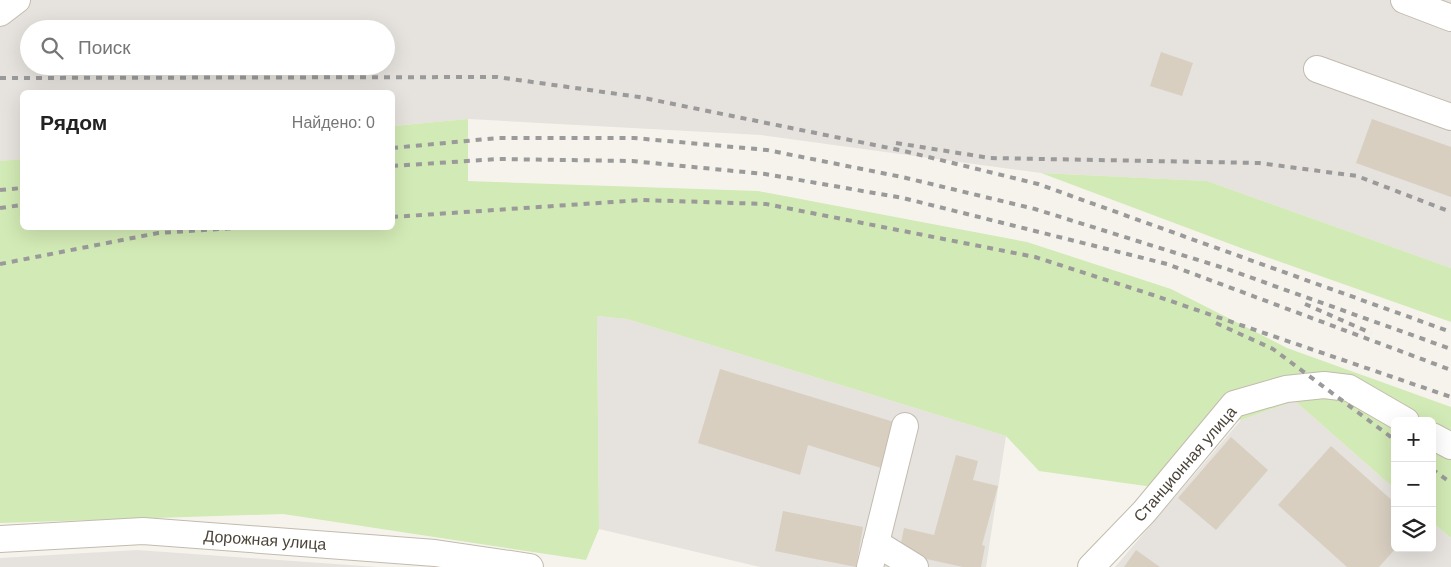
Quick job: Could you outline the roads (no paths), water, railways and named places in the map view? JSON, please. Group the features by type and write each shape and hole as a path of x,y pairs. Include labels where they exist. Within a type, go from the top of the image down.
{"street":[{"path":"0,13 16,0"},
{"path":"1404,0 1451,18"},
{"path":"1317,69 1451,117"},
{"name":"Станционная улица","path":"1091,567 1144,512 1234,404 1286,389 1324,385 1349,388 1399,417"},
{"path":"905,426 874,555 916,567"},
{"path":"1436,438 1451,446"},
{"name":"Дорожная улица","path":"0,539 143,532 434,560 530,567"}],"railway":[{"path":"0,78 497,77 639,97 904,151 1038,184 1451,332"},
{"path":"395,148 498,138 634,138 767,150 902,177 1035,209 1227,269 1451,349"},
{"path":"896,143 990,158 1259,163 1357,176 1451,212"},
{"path":"395,166 498,159 632,161 765,174 903,198 1167,264 1451,370"},
{"path":"0,190 20,188"},
{"path":"395,217 642,200 766,204 1035,257 1153,295 1451,397"},
{"path":"0,208 20,205"},
{"path":"0,264 158,233 204,230"},
{"path":"1305,304 1371,333"},
{"path":"1216,323 1273,349 1391,437"},
{"path":"1436,472 1451,483"}]}
